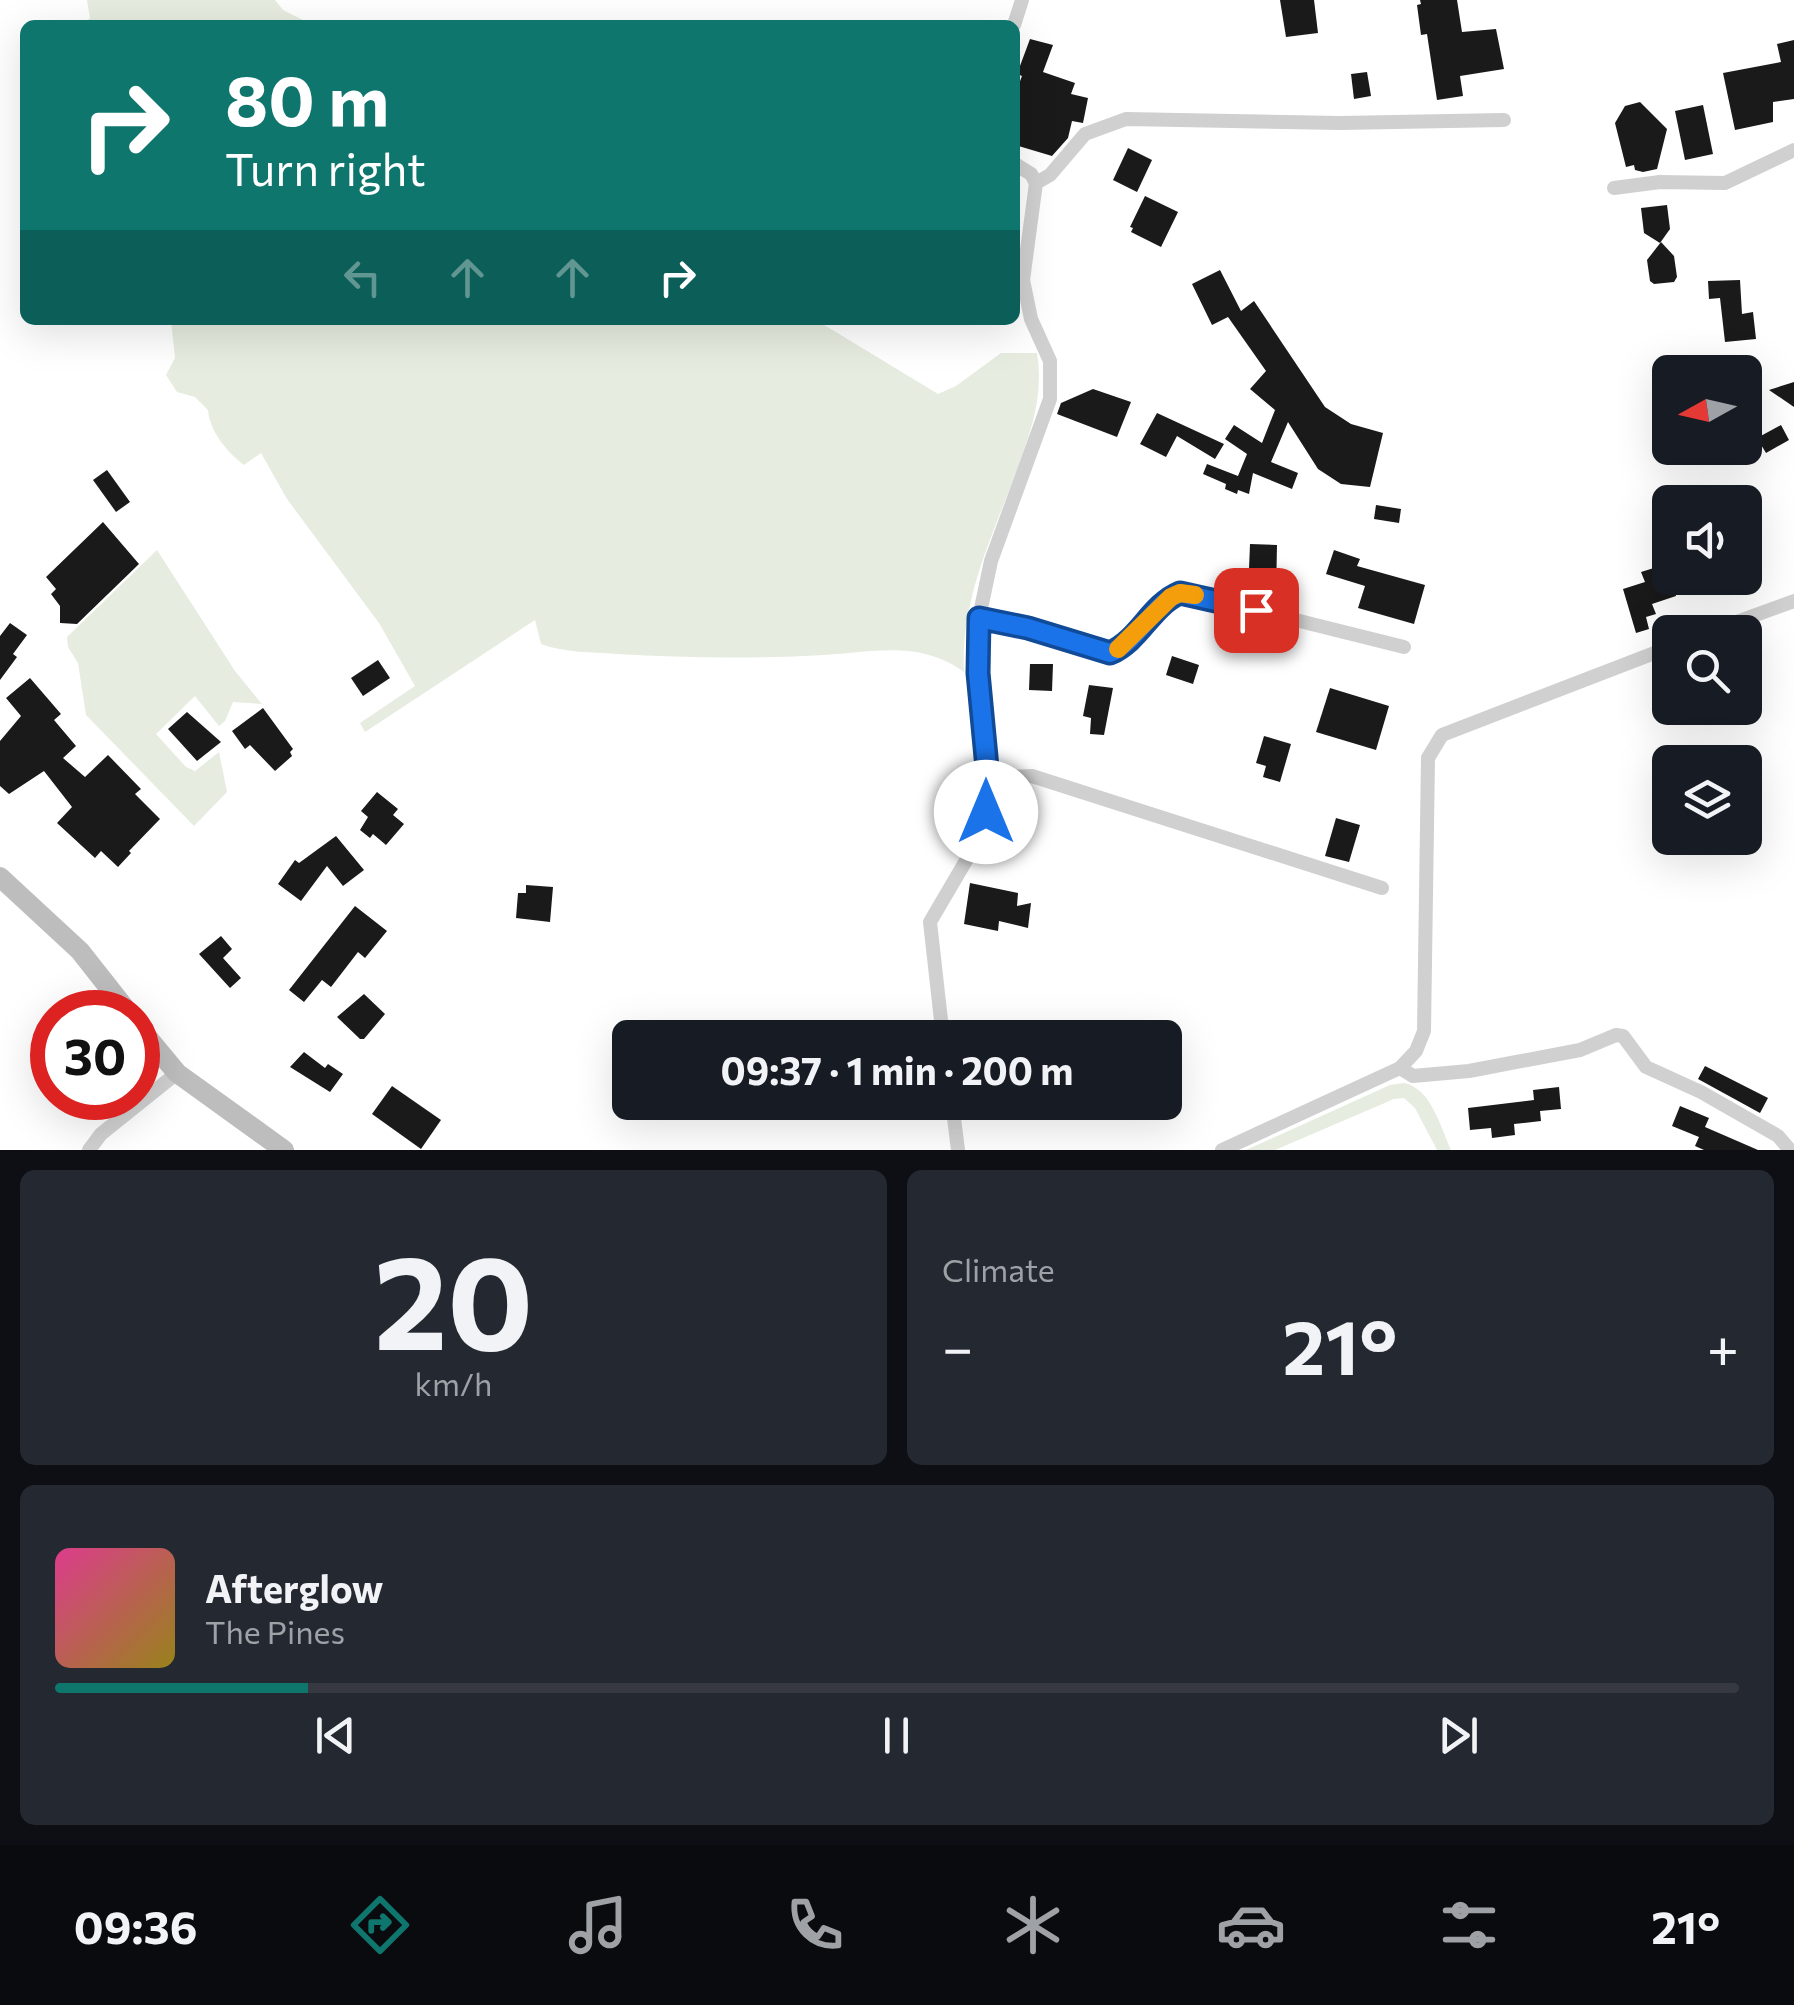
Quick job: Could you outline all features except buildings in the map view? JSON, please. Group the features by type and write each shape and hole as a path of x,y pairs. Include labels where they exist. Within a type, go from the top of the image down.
{"street":[{"path":"1036,184 1050,175 1085,134 1126,119 1340,123 1504,120"},
{"path":"1614,188 1660,182 1725,182 1794,150"},
{"path":"942,1020 930,922 982,830 988,778 978,673 979,618 991,562 1050,399 1050,361 1032,319 1023,280 1036,184 1031,174 1020,167"},
{"path":"979,618 1110,653 1121,648 1171,597 1188,594 1404,647"},
{"path":"1756,615 1794,601"},
{"path":"1222,1150 1400,1068 1416,1050 1424,1031 1428,772 1433,745 1454,728 1652,654"},
{"path":"988,778 1032,776 1382,888"},
{"path":"0,877 80,951 111,990"},
{"path":"1400,1068 1413,1076 1468,1071 1580,1050 1616,1035 1623,1036 1646,1067 1701,1092 1778,1136 1790,1150"},
{"path":"160,1053 177,1074 284,1150"},
{"path":"89,1150 101,1134 177,1074"},
{"path":"954,1120 958,1150"}],"shaded area":[{"path":"87,0 275,0 283,10 303,20 88,20"},
{"path":"172,325 824,325 938,394 956,386 1001,353 1037,353 1039,384 1027,442 972,595 964,672 930,655 897,650 747,657 569,651 541,644 535,620 365,732 360,723 415,686 379,623 287,499 261,453 244,465 220,441 208,410 195,397 177,392 166,375 175,358"},
{"path":"157,550 235,671 262,704 233,702 219,726 195,696 156,734 186,767 195,771 219,752 227,792 194,826 86,715 78,663 68,647 67,637"},
{"path":"1404,1083 1428,1101 1451,1150 1437,1150 1415,1108 1404,1098 1275,1150 1246,1150 1390,1085"}],"slow traffic":[{"path":"1118,649 1171,597 1180,593 1195,595"}],"route":[{"path":"986,812 988,778 978,673 979,618 1110,653 1121,648 1162,605 1180,593 1256,610"}]}
